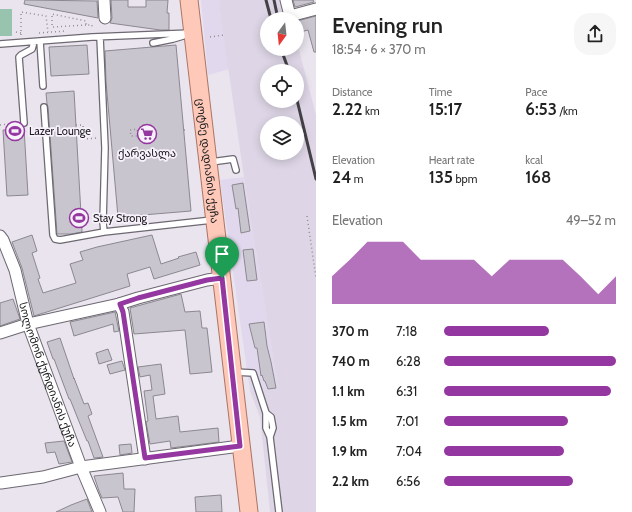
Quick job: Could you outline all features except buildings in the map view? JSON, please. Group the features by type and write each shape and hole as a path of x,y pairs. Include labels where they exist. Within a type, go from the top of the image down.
{"main road":[{"name":"ცოტნე დადიანის ქუჩა","path":"189,0 209,162 240,446 249,512"}],"street":[{"path":"104,0 105,18"},
{"path":"286,0 290,16 316,9"},
{"name":"სოლომონ ქურდიანის ქუჩა","path":"0,236 4,240 15,270 28,324 81,467 100,512"},
{"path":"0,333 28,324 120,304 207,280 222,278"},
{"path":"120,304 123,312 145,458"},
{"path":"1,483 43,477 81,467 240,446"}],"lane":[{"path":"0,44 92,37 193,33"},
{"path":"153,43 193,33"},
{"path":"100,37 105,148 104,232"},
{"path":"37,42 43,86"},
{"path":"24,122 19,57 32,49 37,42"},
{"path":"44,107 53,235 55,239 60,240 104,232 215,220"},
{"path":"209,162 234,159 236,170"},
{"path":"232,371 253,373 266,413 271,417 273,428 270,437 279,512"}],"path":[{"path":"16,32 21,34 21,12 46,16 48,32 34,33"},
{"path":"52,26 52,14 86,21 86,25"},
{"path":"47,26 92,25 92,37"},
{"path":"210,37 224,35"},
{"path":"0,124 12,123"},
{"path":"76,126 83,125 84,139 104,138"},
{"path":"137,129 138,135 131,136 130,130 137,129"},
{"path":"307,216 316,278"}],"shaded area":[{"path":"201,0 220,0 220,12 229,69 208,75"},
{"path":"220,0 280,0 283,12 260,12 260,56 301,56 303,64 260,64 260,108 304,108 304,69 316,115 316,512 270,512 260,417 250,391 278,388 244,177 220,12"},
{"path":"244,177 278,388 250,391 220,180"}],"green space":[{"path":"0,9 12,9 12,36 0,36"}],"railway":[{"path":"266,0 269,12"},
{"path":"274,0 277,12"},
{"path":"284,56 286,64"},
{"path":"299,108 316,179"}],"place":[{"name":"Lazer Lounge","path":"15,131"},
{"name":"ქარვასლა","path":"147,134"},
{"name":"Stay Strong","path":"79,218"}],"route":[{"path":"222,278 240,446 145,458 123,312 120,304 207,280 222,278"}]}
